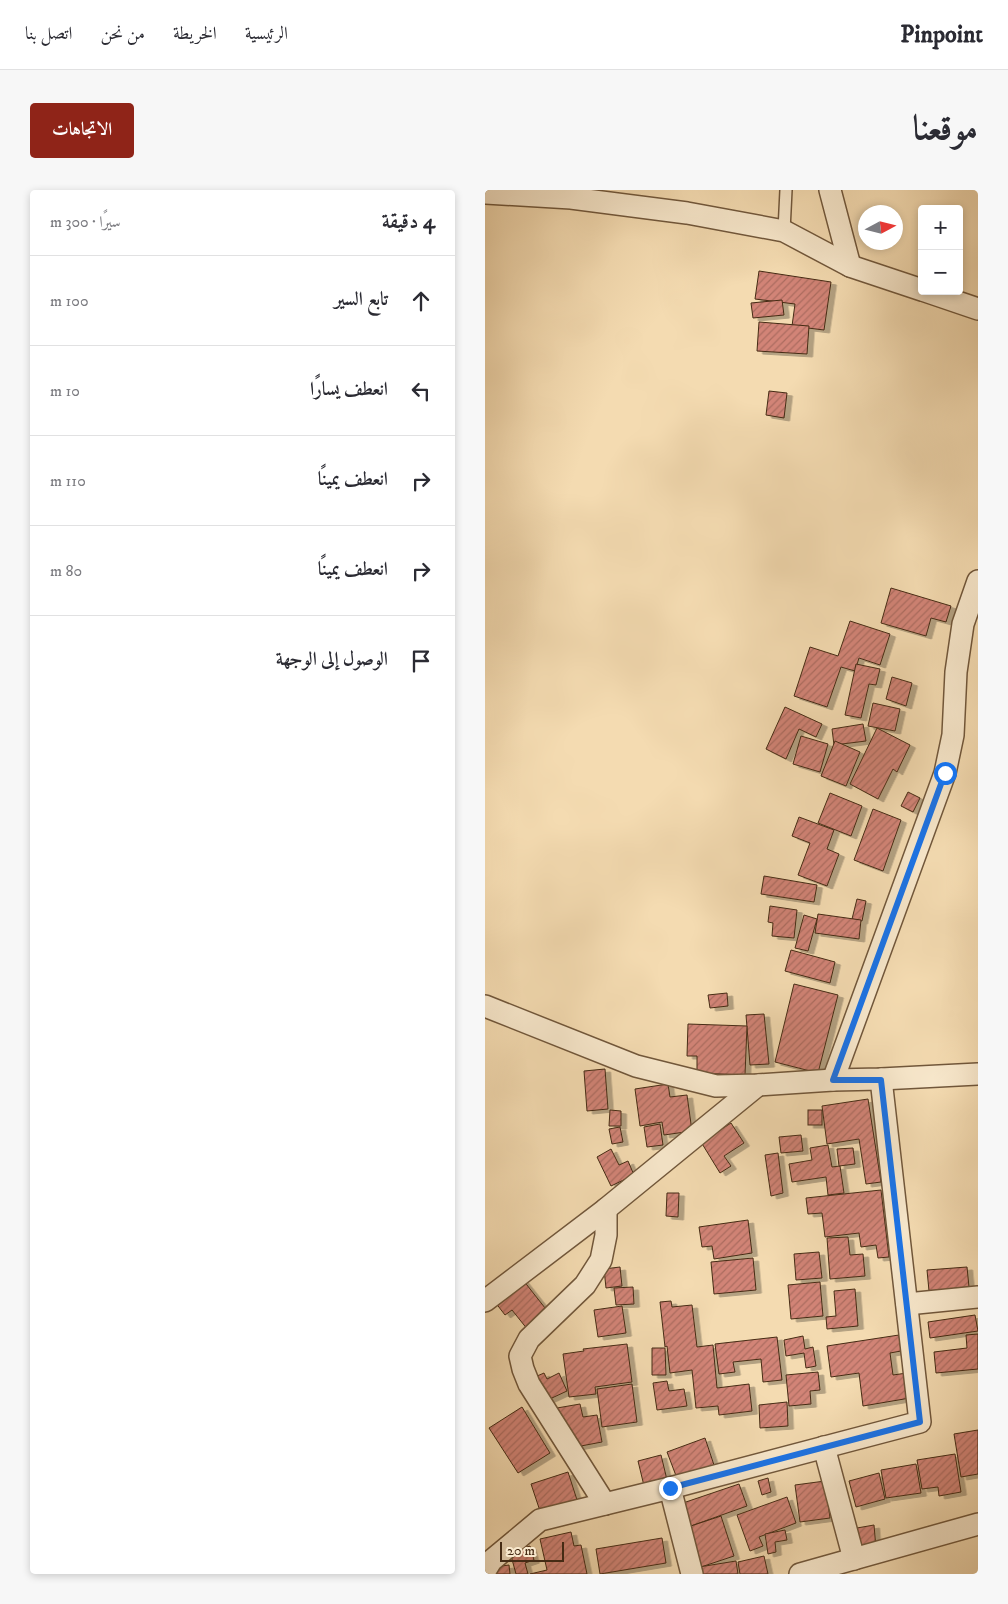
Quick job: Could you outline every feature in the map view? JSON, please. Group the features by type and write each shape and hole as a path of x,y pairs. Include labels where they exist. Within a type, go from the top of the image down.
{"street":[{"path":"830,190 850,266"},
{"path":"485,193 571,198 687,213 784,231 850,266 918,289"},
{"path":"937,295 978,309"},
{"path":"833,1080 945,773 953,735 956,672 963,624 978,581"},
{"path":"485,1006 636,1066 715,1086 758,1086 833,1080 881,1080 978,1074"},
{"path":"485,1571 491,1561 540,1520 920,1422 881,1080"},
{"path":"485,1301 606,1210 758,1086"},
{"path":"605,1504 529,1384 520,1356 529,1339 585,1285 601,1260 606,1235 606,1210"},
{"path":"907,1304 978,1297"},
{"path":"824,1447 854,1559"},
{"path":"670,1488 692,1574"},
{"path":"801,1574 978,1524"}],"lane":[{"path":"784,231 786,190"}],"building":[{"path":"759,271 831,282 824,330 792,326 795,304 755,299"},
{"path":"782,300 784,315 753,318 751,303"},
{"path":"759,322 809,326 807,354 757,351"},
{"path":"769,391 787,393 784,418 766,415"},
{"path":"891,588 951,606 946,622 931,618 926,636 881,623"},
{"path":"850,621 890,634 880,665 859,658 855,671 841,667 827,707 794,696 810,647 838,656"},
{"path":"856,664 880,669 876,685 869,684 861,718 845,715"},
{"path":"892,677 912,683 906,706 886,699"},
{"path":"873,703 900,709 895,731 868,726"},
{"path":"785,707 822,724 816,737 799,729 786,759 766,749"},
{"path":"863,724 866,741 834,745 832,729"},
{"path":"877,728 910,745 897,772 893,769 878,799 850,784"},
{"path":"801,736 828,744 820,772 793,764"},
{"path":"835,741 860,752 846,786 821,776"},
{"path":"908,792 920,798 913,812 901,806"},
{"path":"830,793 862,806 851,836 818,823"},
{"path":"873,809 901,820 883,871 854,860"},
{"path":"799,817 834,830 827,849 839,854 827,886 798,875 810,843 792,836"},
{"path":"764,876 817,885 814,902 761,894"},
{"path":"857,899 866,901 862,921 852,919"},
{"path":"770,906 797,910 794,938 772,936 773,923 768,922"},
{"path":"818,914 861,920 859,939 815,933"},
{"path":"804,915 817,919 808,951 795,948"},
{"path":"791,950 835,962 830,983 785,971"},
{"path":"794,984 838,995 818,1073 775,1062"},
{"path":"727,993 728,1006 710,1008 708,995"},
{"path":"764,1014 769,1064 750,1065 746,1015"},
{"path":"688,1024 747,1026 745,1075 697,1073 697,1056 687,1056"},
{"path":"605,1069 608,1109 587,1111 584,1071"},
{"path":"668,1084 670,1097 687,1095 692,1131 664,1135 662,1122 640,1126 635,1089"},
{"path":"868,1099 881,1182 866,1184 859,1139 827,1144 822,1106"},
{"path":"610,1110 621,1111 621,1126 609,1126"},
{"path":"808,1110 822,1110 822,1125 808,1125"},
{"path":"731,1123 744,1143 724,1156 731,1166 720,1173 701,1142"},
{"path":"660,1124 663,1145 647,1147 644,1127"},
{"path":"620,1127 623,1142 612,1144 609,1129"},
{"path":"801,1135 803,1151 781,1153 779,1137"},
{"path":"828,1145 832,1167 840,1166 844,1193 828,1195 826,1177 792,1182 789,1164 812,1160 810,1148"},
{"path":"853,1148 855,1164 839,1166 837,1149"},
{"path":"611,1149 619,1165 628,1161 634,1175 611,1186 597,1157"},
{"path":"778,1153 783,1193 771,1196 765,1155"},
{"path":"881,1190 889,1257 878,1258 876,1245 861,1247 859,1233 825,1237 822,1213 808,1214 806,1198"},
{"path":"667,1193 679,1193 678,1217 666,1216"},
{"path":"748,1220 752,1253 714,1259 712,1246 702,1247 699,1227"},
{"path":"848,1237 850,1255 863,1254 865,1276 830,1279 827,1238"},
{"path":"819,1252 822,1278 796,1280 794,1254"},
{"path":"753,1258 756,1290 714,1294 711,1262"},
{"path":"620,1267 622,1286 606,1288 604,1269"},
{"path":"967,1267 969,1287 929,1291 927,1270"},
{"path":"523,1280 549,1313 528,1330 512,1310 505,1315 495,1302"},
{"path":"820,1282 823,1316 791,1319 788,1285"},
{"path":"633,1287 634,1304 616,1305 614,1288"},
{"path":"855,1289 858,1326 827,1329 826,1317 836,1316 834,1291"},
{"path":"671,1301 672,1307 692,1305 697,1347 713,1345 717,1388 749,1384 752,1411 719,1415 718,1406 696,1408 692,1370 670,1373 660,1302"},
{"path":"622,1306 626,1333 598,1337 594,1310"},
{"path":"975,1315 978,1331 930,1338 928,1322"},
{"path":"978,1334 978,1369 936,1373 934,1352 967,1348 966,1335"},
{"path":"899,1335 901,1351 890,1353 893,1375 907,1373 910,1398 863,1406 859,1373 831,1377 827,1346"},
{"path":"803,1336 805,1349 813,1347 816,1366 806,1368 804,1353 786,1356 784,1340"},
{"path":"777,1337 782,1380 763,1382 761,1359 733,1362 735,1372 719,1374 715,1344"},
{"path":"627,1344 632,1382 595,1387 596,1394 569,1397 563,1354 584,1351 583,1349"},
{"path":"652,1348 665,1348 666,1375 652,1375"},
{"path":"818,1372 820,1390 810,1391 811,1404 789,1406 786,1375"},
{"path":"544,1373 547,1379 559,1373 567,1391 539,1404 528,1380"},
{"path":"667,1381 669,1391 684,1389 687,1406 657,1410 653,1383"},
{"path":"632,1384 637,1422 602,1427 597,1389"},
{"path":"787,1402 788,1426 760,1428 759,1405"},
{"path":"580,1404 583,1417 597,1415 602,1442 565,1449 557,1408"},
{"path":"522,1407 550,1453 518,1473 489,1428"},
{"path":"978,1430 978,1474 961,1477 954,1434"},
{"path":"705,1438 715,1468 678,1481 667,1452"},
{"path":"955,1454 961,1492 939,1496 938,1487 922,1489 917,1460"},
{"path":"661,1455 668,1484 645,1490 638,1461"},
{"path":"916,1464 921,1493 886,1498 881,1470"},
{"path":"568,1472 578,1503 541,1514 531,1484"},
{"path":"879,1473 885,1499 856,1507 849,1481"},
{"path":"768,1478 771,1492 762,1495 758,1481"},
{"path":"825,1481 830,1518 800,1522 795,1485"},
{"path":"739,1484 747,1506 688,1527 680,1504"},
{"path":"787,1497 796,1523 759,1537 763,1546 750,1551 737,1515"},
{"path":"721,1516 734,1556 701,1567 688,1527"},
{"path":"874,1525 876,1548 860,1550 857,1528"},
{"path":"785,1530 787,1540 775,1542 776,1552 768,1554 765,1534"},
{"path":"571,1532 574,1546 581,1545 587,1574 530,1574 547,1570 540,1539"},
{"path":"662,1538 666,1563 600,1574 596,1549"},
{"path":"530,1546 534,1560 525,1563 528,1574 516,1574 510,1552"},
{"path":"764,1556 768,1574 740,1574 738,1562"},
{"path":"736,1561 738,1574 700,1574 699,1567"},
{"path":"509,1565 510,1574 494,1574 493,1567"}],"route":[{"path":"670,1488 920,1422 881,1080 833,1080 945,773"}]}
